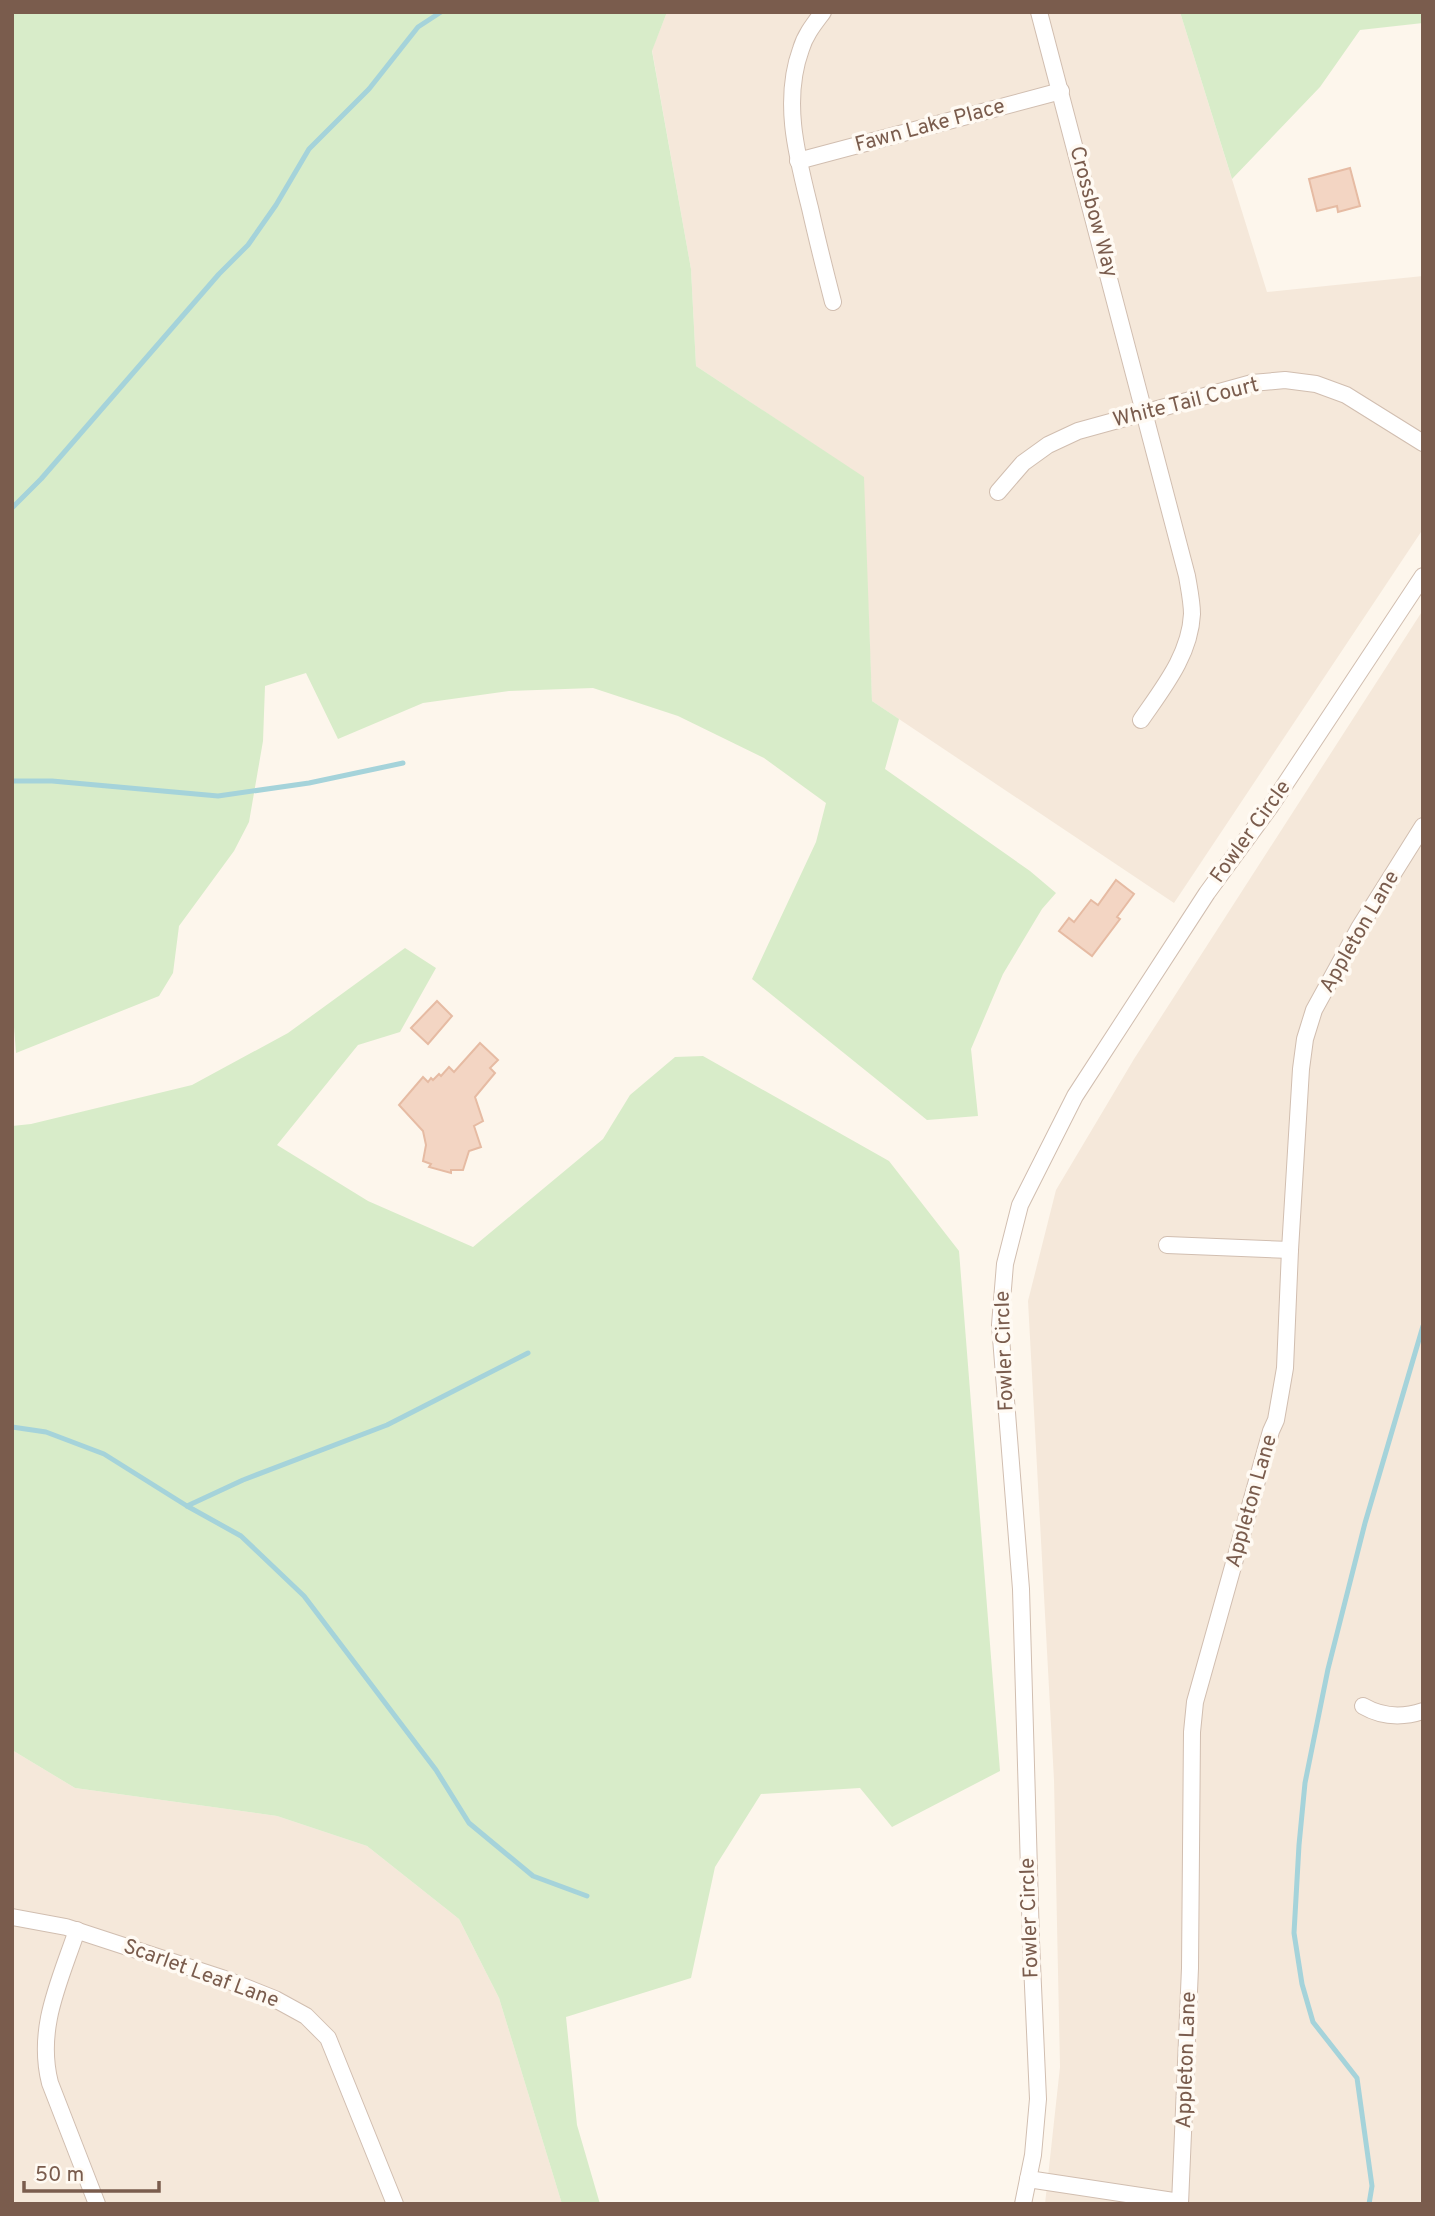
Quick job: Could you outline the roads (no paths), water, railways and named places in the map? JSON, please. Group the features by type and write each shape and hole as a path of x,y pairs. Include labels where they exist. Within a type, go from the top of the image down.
{"street":[{"path":"823,12 800,49 792,113 798,161 833,302"},
{"name":"Crossbow Way","path":"1039,12 1187,576 1192,614 1186,647 1172,674 1141,720"},
{"name":"Fawn Lake Place","path":"798,161 1061,91"},
{"name":"White Tail Court","path":"998,492 1023,463 1048,445 1078,431 1252,383 1285,380 1316,384 1346,395 1423,443"},
{"name":"Fowler Circle","path":"1023,2204 1034,2148 1038,2099 1021,1589 1000,1325 1002,1285 1011,1235 1020,1205 1075,1096 1207,893 1270,807 1423,576"},
{"name":"Appleton Lane","path":"1180,2203 1190,1968 1192,1732 1195,1702 1270,1431 1276,1420 1288,1340 1290,1250 1305,1039 1314,1010 1359,928 1423,826"},
{"path":"1167,1245 1290,1250"},
{"path":"1363,1706 1382,1714 1398,1716 1423,1711"},
{"name":"Scarlet Leaf Lane","path":"12,1917 77,1930 222,1978 275,1999 306,2016 328,2039 395,2204"},
{"path":"77,1930 47,2019 45,2065 97,2204"},
{"path":"1028,2179 1180,2203"}],"waterway":[{"path":"12,508 41,479 219,274 248,245 276,205 309,149 369,89 418,27 441,12"},
{"path":"12,781 52,781 218,796 309,783 403,763"},
{"path":"1369,2204 1372,2186 1357,2078 1313,2022 1302,1984 1294,1933 1299,1845 1305,1783 1328,1669 1365,1523 1423,1326"},
{"path":"187,1506 243,1480 387,1425 528,1353"},
{"path":"12,1427 46,1432 104,1454 241,1536 304,1596 436,1770 469,1823 533,1876 587,1896"}]}
